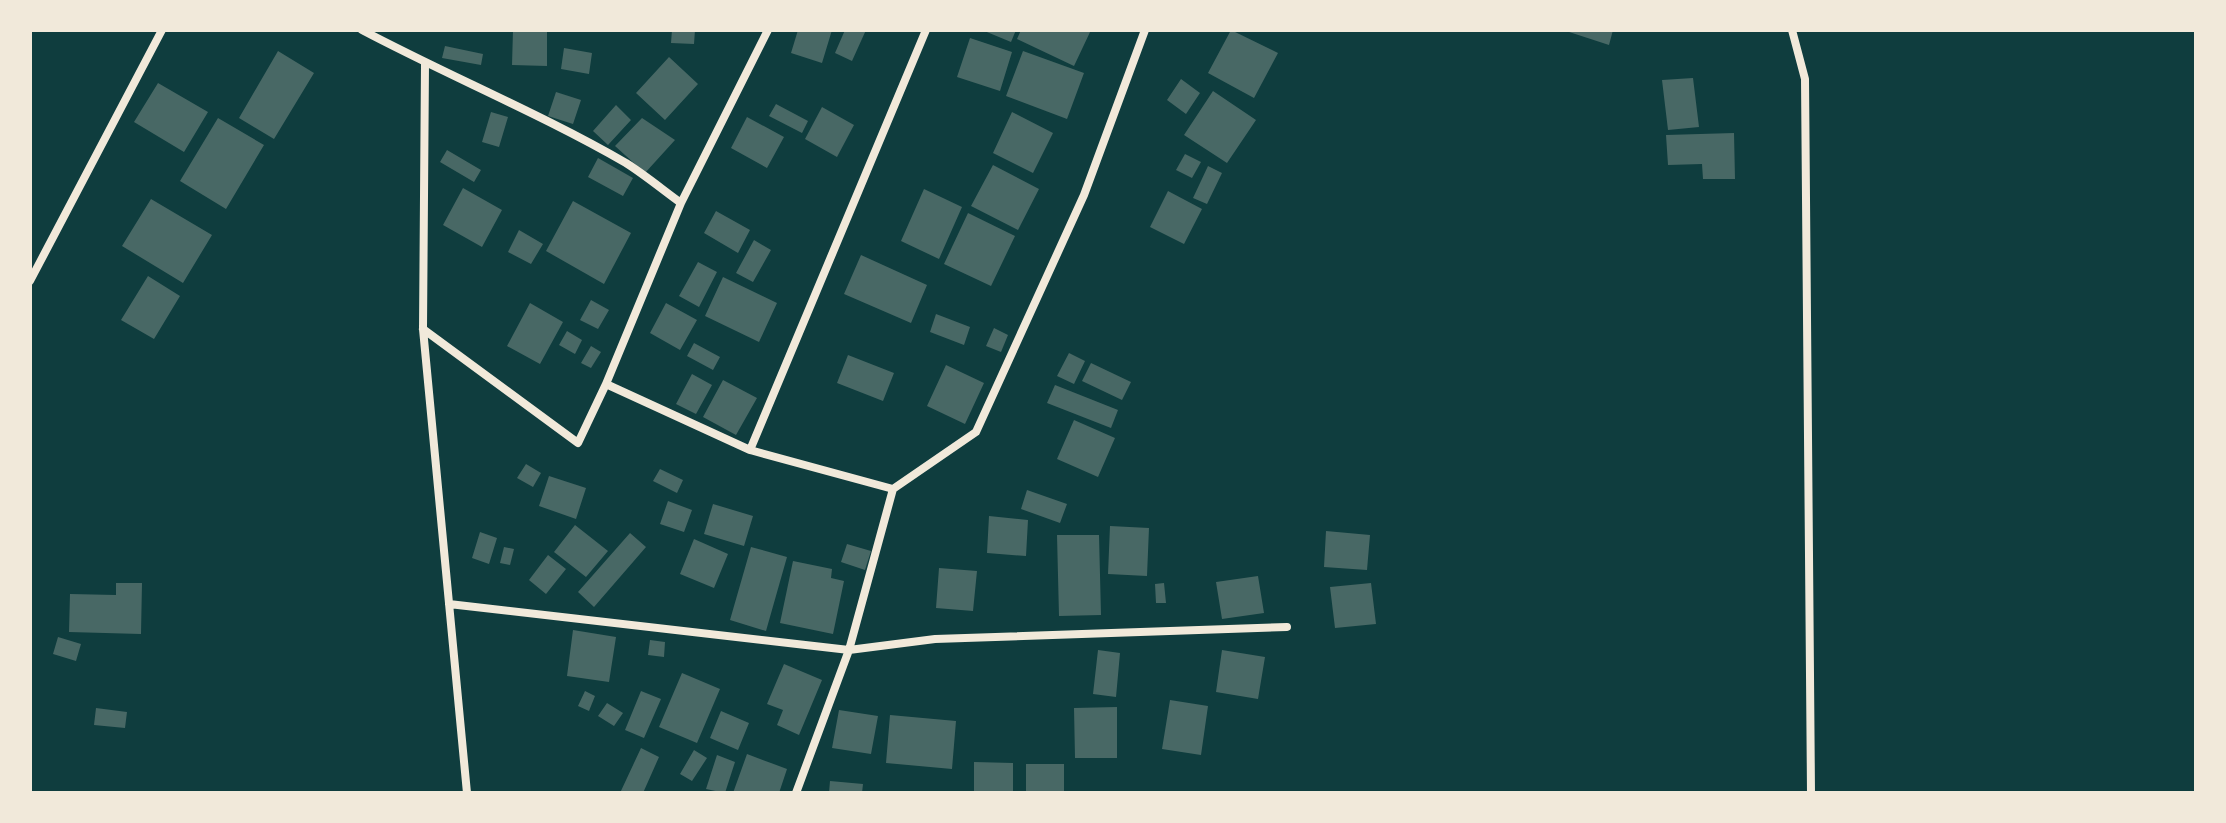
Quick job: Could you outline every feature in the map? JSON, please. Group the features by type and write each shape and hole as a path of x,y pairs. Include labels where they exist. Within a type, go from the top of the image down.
{"street":[{"path":"30,281 162,30"},
{"path":"362,30 425,64 572,133 629,165 681,203"},
{"path":"423,329 578,443 606,384 681,203 768,30"},
{"path":"750,450 926,30"},
{"path":"796,793 849,650 893,489 976,432 1084,195 1145,30"},
{"path":"1792,30 1805,79 1811,793"},
{"path":"425,64 423,329 467,793"},
{"path":"606,384 750,450 893,489"},
{"path":"449,604 849,650 935,639 1287,627"}],"building":[{"path":"513,30 547,30 547,66 512,65"},
{"path":"672,30 695,30 694,44 671,43"},
{"path":"798,30 832,30 822,63 791,53"},
{"path":"845,30 866,30 852,61 835,53"},
{"path":"982,30 1016,30 1011,42"},
{"path":"1021,30 1091,30 1074,66 1017,39"},
{"path":"1231,30 1278,53 1254,98 1208,73"},
{"path":"1563,30 1613,30 1609,45"},
{"path":"970,38 1012,52 1000,91 957,77"},
{"path":"445,46 483,54 481,65 442,58"},
{"path":"564,48 592,53 589,74 561,69"},
{"path":"278,51 314,73 274,139 239,118"},
{"path":"1023,51 1084,73 1067,119 1006,96"},
{"path":"669,57 698,84 665,120 636,93"},
{"path":"1693,78 1699,127 1668,130 1662,80"},
{"path":"1181,79 1200,93 1186,114 1167,100"},
{"path":"158,83 208,112 184,152 134,122"},
{"path":"1213,91 1256,120 1227,163 1184,135"},
{"path":"556,92 581,100 573,124 548,116"},
{"path":"776,104 808,121 802,133 769,116"},
{"path":"616,105 631,120 608,145 593,131"},
{"path":"822,107 854,125 837,157 805,139"},
{"path":"491,112 508,117 499,147 482,142"},
{"path":"1012,112 1053,133 1033,173 993,153"},
{"path":"747,117 784,137 767,168 731,148"},
{"path":"218,118 264,145 226,209 180,181"},
{"path":"642,118 675,140 645,173 615,146"},
{"path":"1734,133 1735,179 1703,179 1702,164 1668,165 1666,135"},
{"path":"447,150 481,170 474,182 440,162"},
{"path":"1185,154 1201,162 1192,178 1176,170"},
{"path":"598,158 633,178 623,196 588,177"},
{"path":"993,165 1039,189 1018,230 971,206"},
{"path":"1208,166 1222,173 1207,204 1193,198"},
{"path":"463,188 502,210 482,247 443,225"},
{"path":"924,189 962,207 939,259 901,241"},
{"path":"1168,191 1202,209 1184,244 1150,227"},
{"path":"151,199 212,235 183,283 122,246"},
{"path":"573,201 631,233 604,284 546,251"},
{"path":"716,211 750,230 738,253 704,233"},
{"path":"968,213 1015,236 991,286 944,264"},
{"path":"519,230 543,244 531,264 508,252"},
{"path":"754,240 771,250 753,282 736,273"},
{"path":"861,255 927,285 911,323 844,294"},
{"path":"698,262 717,272 699,307 679,296"},
{"path":"148,276 180,296 154,339 121,320"},
{"path":"723,277 777,303 759,342 705,316"},
{"path":"591,300 609,310 598,329 580,320"},
{"path":"530,303 563,322 540,364 507,346"},
{"path":"666,303 697,320 680,350 650,333"},
{"path":"936,314 970,327 964,345 930,332"},
{"path":"994,328 1008,335 1001,352 986,346"},
{"path":"567,331 582,340 575,354 559,345"},
{"path":"694,343 720,357 713,370 687,356"},
{"path":"591,346 601,352 591,368 581,363"},
{"path":"1069,353 1085,361 1074,384 1057,376"},
{"path":"848,355 894,373 883,401 837,383"},
{"path":"1091,363 1131,382 1122,400 1082,381"},
{"path":"946,365 984,383 965,424 927,406"},
{"path":"692,374 712,385 696,414 676,404"},
{"path":"723,380 757,398 736,435 703,417"},
{"path":"1055,385 1118,410 1111,428 1047,403"},
{"path":"1074,420 1115,438 1098,477 1057,459"},
{"path":"526,464 541,473 533,487 517,478"},
{"path":"660,469 683,480 677,493 653,481"},
{"path":"549,476 586,488 576,519 539,506"},
{"path":"1027,490 1067,504 1060,523 1021,509"},
{"path":"668,501 692,510 684,532 660,524"},
{"path":"713,504 753,516 744,546 704,534"},
{"path":"989,516 1028,520 1026,556 987,553"},
{"path":"575,525 608,551 586,577 554,552"},
{"path":"1110,526 1149,528 1147,576 1108,574"},
{"path":"1326,531 1370,535 1367,570 1324,567"},
{"path":"480,532 497,538 489,564 472,558"},
{"path":"630,533 646,547 594,607 578,592"},
{"path":"1057,535 1099,535 1101,615 1059,616"},
{"path":"694,539 728,554 714,588 680,574"},
{"path":"847,544 871,551 865,570 841,562"},
{"path":"504,547 514,549 510,565 500,563"},
{"path":"751,547 787,557 766,631 730,620"},
{"path":"548,555 566,569 546,594 529,580"},
{"path":"793,561 832,569 831,578 844,581 833,634 780,623"},
{"path":"939,568 977,571 973,611 936,608"},
{"path":"1258,576 1264,613 1222,619 1216,582"},
{"path":"116,583 142,583 141,634 69,632 70,594 116,595"},
{"path":"1164,583 1166,603 1156,603 1155,584"},
{"path":"1371,583 1376,624 1335,628 1330,587"},
{"path":"573,630 616,637 609,682 567,676"},
{"path":"58,637 81,644 76,661 53,654"},
{"path":"650,640 665,642 664,657 648,655"},
{"path":"1098,650 1120,653 1116,697 1093,694"},
{"path":"1222,650 1265,657 1258,699 1216,692"},
{"path":"784,664 822,680 799,735 777,725 783,710 767,704"},
{"path":"682,673 720,689 697,743 659,727"},
{"path":"585,691 595,696 589,711 578,706"},
{"path":"641,691 661,699 644,738 625,730"},
{"path":"1170,700 1208,706 1201,755 1162,749"},
{"path":"607,703 623,713 614,726 598,716"},
{"path":"1117,707 1117,758 1075,758 1074,708"},
{"path":"96,708 127,712 125,728 94,725"},
{"path":"839,710 878,716 871,754 832,748"},
{"path":"721,711 749,723 738,750 710,738"},
{"path":"890,715 956,721 952,769 886,763"},
{"path":"641,748 659,757 643,793 620,793"},
{"path":"694,750 707,758 692,781 680,774"},
{"path":"747,754 787,769 779,793 733,793"},
{"path":"717,755 735,762 725,793 706,789"},
{"path":"974,762 1013,763 1013,793 974,793"},
{"path":"1026,764 1064,764 1064,793 1026,793"},
{"path":"830,781 863,784 862,793 829,793"}]}
